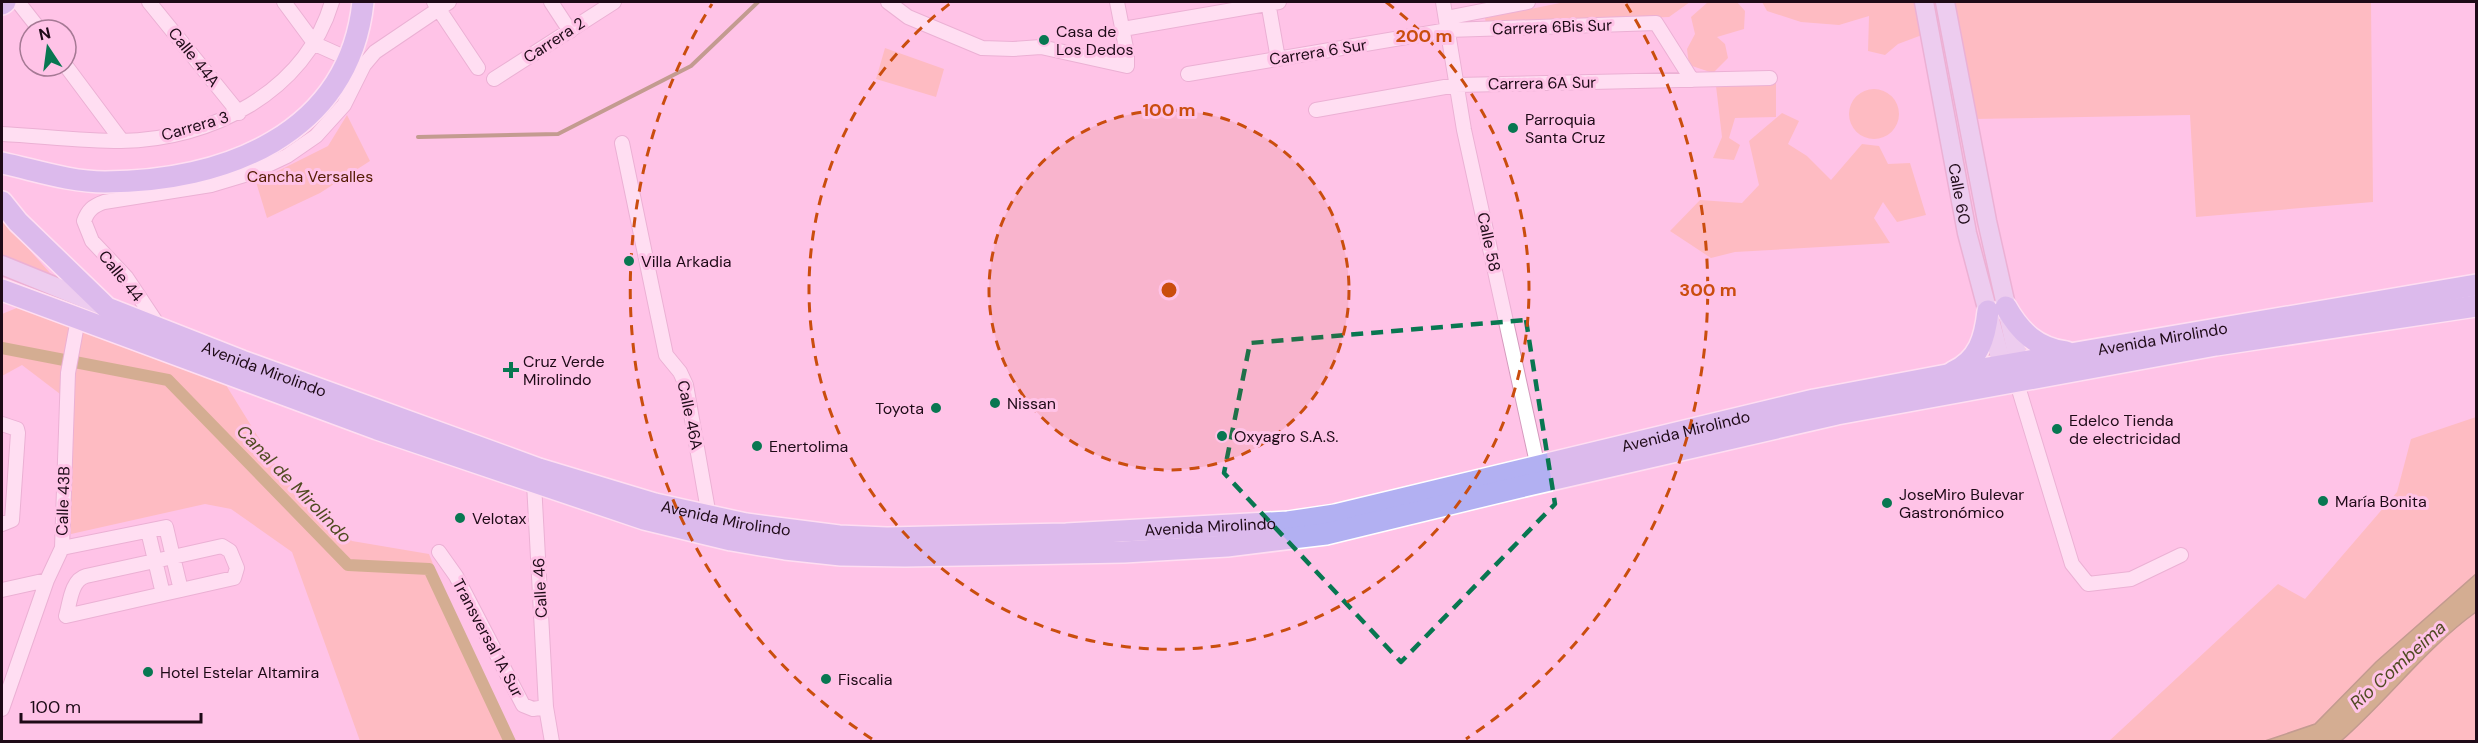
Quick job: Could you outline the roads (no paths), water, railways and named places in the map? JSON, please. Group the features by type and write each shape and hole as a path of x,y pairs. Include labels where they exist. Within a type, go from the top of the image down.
{"main road":[{"path":"2,163 82,180 105,182 174,176 224,166 265,147 299,123 356,63 356,42 363,2"},
{"name":"Calle 60","path":"1924,2 1967,233 1997,309 2012,369"},
{"name":"Calle 60","path":"1945,2 1987,221 1997,309"},
{"name":"Avenida Mirolindo","path":"2,202 18,222 107,308 644,519 731,540 842,555 1124,552 1285,541 1326,534 1540,473 1814,400 1947,375 2216,345 2476,306"},
{"path":"2,265 107,308"},
{"name":"Avenida Mirolindo","path":"2,290 460,458 746,524 813,533 888,538 1066,534 1276,522 1335,515 1837,414 2076,353 2476,285"},
{"path":"1947,375 1969,363 1977,354 1997,309 2033,340 2054,350 2076,353"}],"street":[{"path":"18,2 30,18"},
{"name":"Calle 44A","path":"149,2 239,113"},
{"path":"284,2 315,44 356,63 441,4 478,68"},
{"name":"Carrera 3","path":"2,134 122,141 154,138 239,113 274,89 315,44 332,2"},
{"path":"551,2 570,31"},
{"name":"Carrera 2","path":"494,78 614,2"},
{"path":"888,2 908,17 982,48 1041,47 1127,66 1117,2"},
{"path":"1123,29 1272,2 1278,59"},
{"name":"Calle 58","path":"1443,2 1464,130 1540,473"},
{"name":"Carrera 6 Sur","path":"1188,74 1278,59 1447,24 1528,2"},
{"name":"Carrera 6Bis Sur","path":"1447,24 1656,23 1692,80"},
{"name":"Calle 44","path":"161,330 126,277 92,241 84,221 87,213 92,207 104,202 211,184 251,173 287,156 316,136 344,105 356,63"},
{"path":"75,78 122,141"},
{"name":"Carrera 6A Sur","path":"1316,110 1456,86 1770,78"},
{"name":"Calle 46A","path":"622,143 666,355 680,372 686,385 709,516"},
{"name":"Calle 43B","path":"2,709 47,580 62,548 68,373 78,319"},
{"name":"Calle 60","path":"2012,369 2072,564 2088,584 2131,579 2181,555"},
{"path":"2,424 13,426 17,429 18,434 12,520 2,524"},
{"name":"Calle 46","path":"536,476 546,707 552,741"},
{"path":"62,548 166,527 182,590"},
{"path":"148,531 163,594"},
{"path":"222,546 230,551 237,568 236,575 229,579 66,616 75,585 81,577 173,556 222,546"},
{"name":"Transversal 1A Sur","path":"439,552 456,576 523,705 533,709 546,707"},
{"path":"2,590 47,580"}],"water":[{"name":"Río Combeima","path":"2476,574 2476,612 2440,642 2341,741 2265,741 2315,724 2376,662"}],"waterway":[{"path":"418,137 558,134 691,66 758,2"},
{"name":"Canal de Mirolindo","path":"2,348 168,380 348,565 429,569 510,742"}],"place":[{"name":"Casa de Los Dedos","path":"1044,40"},
{"name":"Parroquia Santa Cruz","path":"1513,128"},
{"name":"Villa Arkadia","path":"629,261"},
{"name":"Cruz Verde Mirolindo","path":"511,370"},
{"name":"Nissan","path":"995,403"},
{"name":"Toyota","path":"936,408"},
{"name":"Edelco Tienda de electricidad","path":"2057,429"},
{"name":"Oxyagro S.A.S.","path":"1222,436"},
{"name":"Enertolima","path":"757,446"},
{"name":"María Bonita","path":"2323,501"},
{"name":"JoseMiro Bulevar Gastronómico","path":"1887,503"},
{"name":"Velotax","path":"460,518"},
{"name":"Hotel Estelar Altamira","path":"148,672"},
{"name":"Fiscalia","path":"826,679"}],"park label":[{"name":"Cancha Versalles","path":"310,176"}]}
